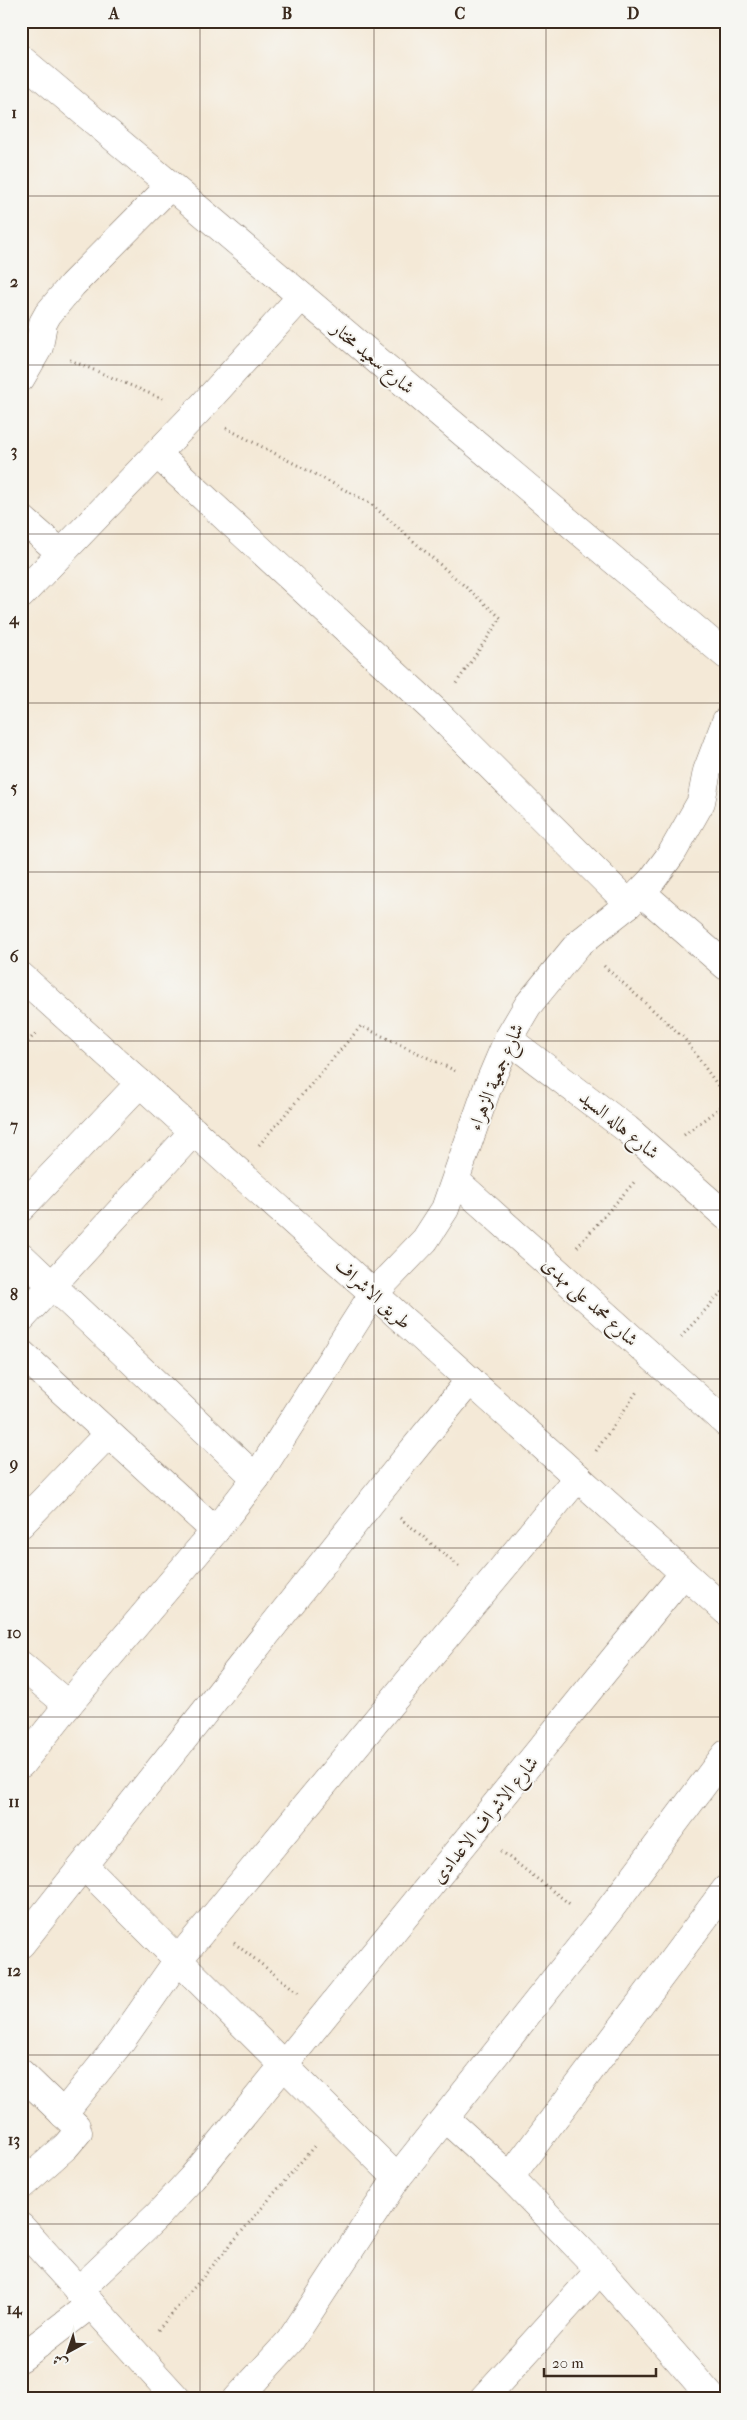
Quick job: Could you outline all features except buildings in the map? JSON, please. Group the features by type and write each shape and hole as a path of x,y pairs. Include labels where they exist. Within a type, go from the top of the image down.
{"street":[{"name":"شارع سعيد مختار","path":"21,59 726,655"},
{"path":"21,378 40,347 43,323 48,314 72,285 170,186"},
{"path":"21,595 196,413 301,297"},
{"path":"157,454 635,898 726,966"},
{"path":"21,518 61,553"},
{"name":"شارع جمعية الزهراء","path":"21,1764 68,1705 215,1531 256,1478 373,1294 425,1240 445,1209 488,1086 508,1039 528,1005 578,944 635,898 672,853 701,802 708,771 726,721"},
{"name":"طريق الاشراف","path":"21,976 726,1611"},
{"name":"شارع هاله السيد","path":"508,1039 585,1096 658,1156 726,1216"},
{"path":"21,1208 140,1083"},
{"path":"21,1319 194,1131"},
{"name":"شارع محمد على مهدى","path":"456,1181 726,1423"},
{"path":"21,1256 53,1284 256,1478"},
{"path":"21,1352 215,1531"},
{"path":"21,1944 470,1380"},
{"path":"21,1524 108,1434"},
{"path":"63,2114 119,2044 178,1960 578,1477"},
{"name":"شارع الاشراف الاعدادى","path":"21,2358 85,2297 163,2210 285,2066 684,1573"},
{"path":"21,1665 68,1705"},
{"path":"237,2399 290,2341 398,2178 446,2120 598,1925 726,1754"},
{"path":"84,1866 398,2178"},
{"path":"510,2177 726,1889"},
{"path":"21,2073 76,2126 78,2132 66,2146 21,2186"},
{"path":"446,2120 510,2177 600,2270 713,2399"},
{"path":"21,2227 177,2399"},
{"path":"483,2399 600,2270"}],"path":[{"path":"40,347 196,413 370,503 502,618 436,712"},
{"path":"578,944 684,1038 726,1097"},
{"path":"237,1170 362,1026 488,1086"},
{"path":"555,1271 658,1156 726,1103"},
{"path":"578,1477 658,1362 726,1287"},
{"path":"375,1497 486,1588"},
{"path":"475,1832 598,1925"},
{"path":"208,1923 326,2014"},
{"path":"137,2355 337,2118"}]}
